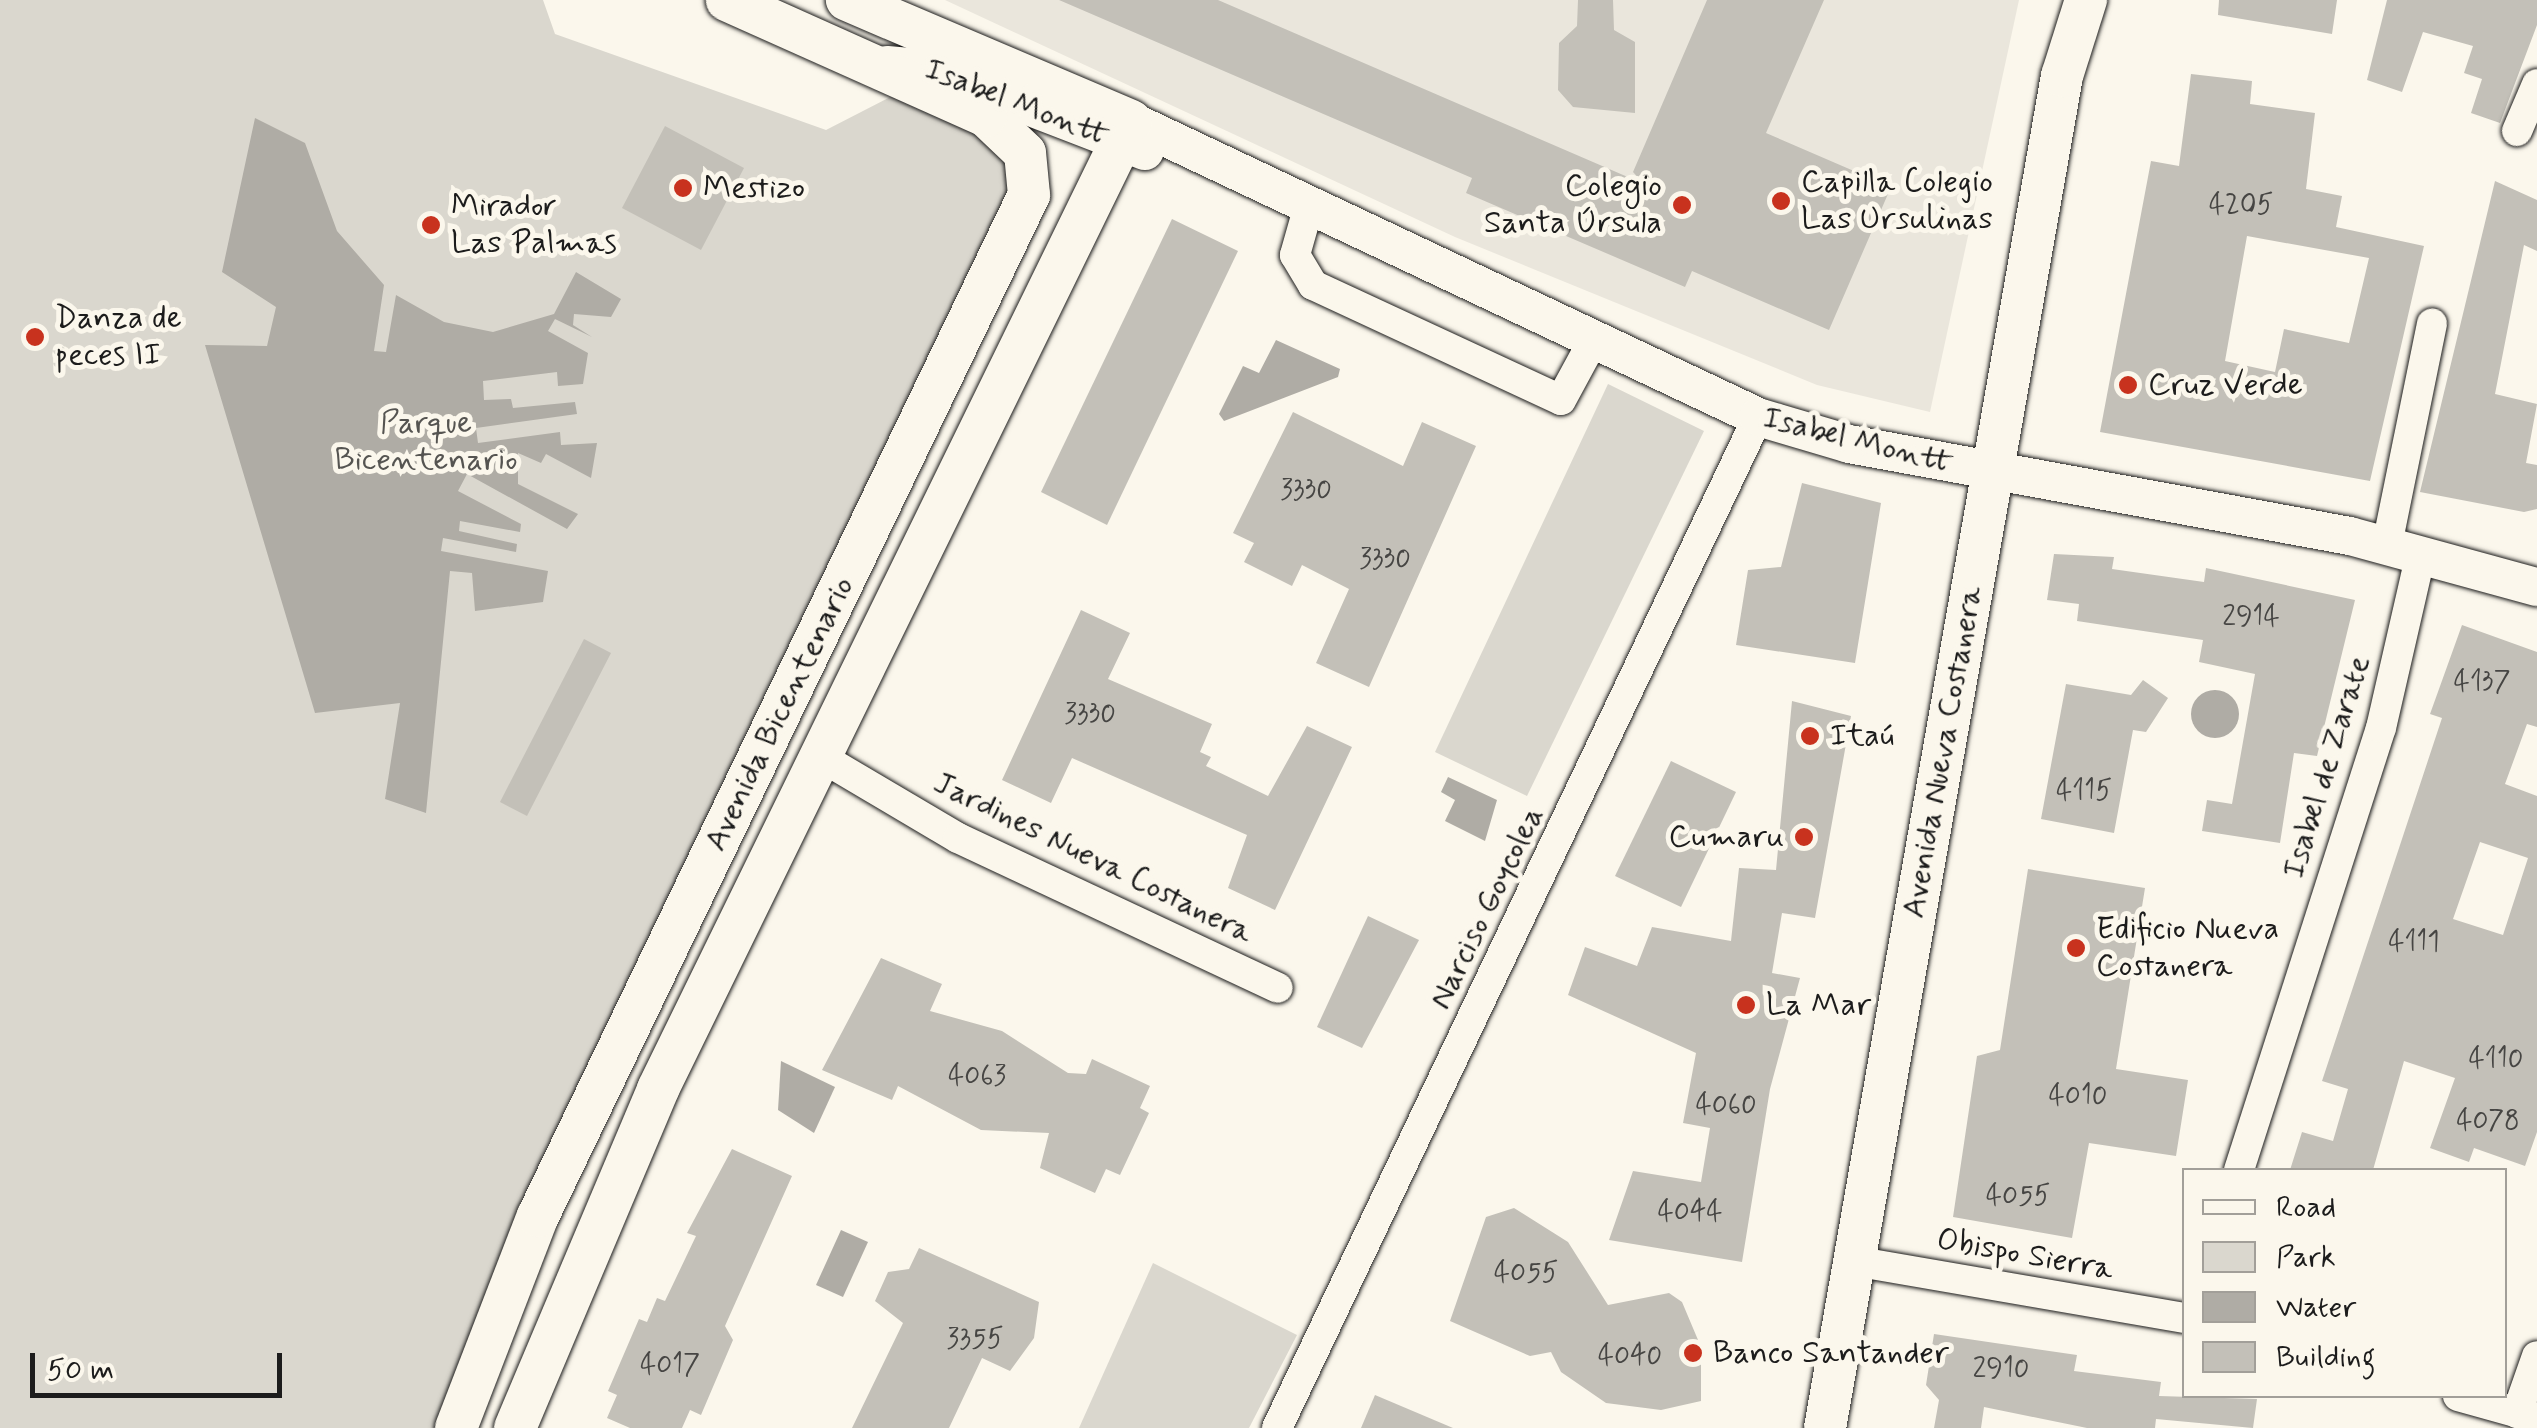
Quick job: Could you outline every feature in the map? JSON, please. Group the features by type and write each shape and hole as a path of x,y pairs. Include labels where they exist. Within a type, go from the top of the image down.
{"main road":[{"name":"Isabel Montt","path":"726,0 886,64"},
{"name":"Isabel Montt","path":"848,0 1126,132"},
{"name":"Avenida Nueva Costanera","path":"2058,0 2053,34 2062,76"},
{"name":"Avenida Nueva Costanera","path":"1825,1428 2062,76 2086,0"},
{"name":"Avenida Bicentenario","path":"456,1428 538,1216 1029,195 1032,170 1010,136 886,64"},
{"name":"Avenida Bicentenario","path":"515,1428 658,1089 826,760 1126,132"}],"street":[{"name":"Isabel Montt","path":"886,64 932,69 1126,132 1308,209 1758,417 1992,472 2404,549 2537,587"},
{"path":"2517,131 2537,84"},
{"path":"1308,209 1295,255 1314,285 1561,400 1594,339"},
{"path":"2404,549 2432,324"},
{"name":"Narciso Goycolea","path":"1277,1428 1758,417"},
{"name":"Isabel de Zarate","path":"2240,1168 2381,728 2404,549"},
{"name":"Jardines Nueva Costanera","path":"826,760 958,838 1278,988"},
{"name":"Obispo Sierra","path":"1854,1261 2182,1318"},
{"path":"2465,1398 2527,1415 2537,1356"}],"shaded area":[{"name":"Colegio Santa Úrsula","path":"945,0 2019,0 1930,412 1817,385 1455,237"}],"green space":[{"name":"Parque Bicentenario","path":"0,0 543,0 555,34 826,130 898,93 980,127 1004,155 1010,193 442,1428 0,1428"},
{"path":"1608,384 1704,431 1527,796 1435,752"},
{"path":"1153,1263 1297,1335 1249,1428 1079,1428"}],"water":[{"path":"255,118 305,143 337,231 384,285 374,351 386,352 396,295 444,322 493,332 554,314 576,272 621,299 611,317 574,314 573,325 592,337 555,319 548,331 588,353 583,384 558,386 557,372 483,381 484,400 511,399 513,408 575,402 577,414 476,428 478,443 560,432 561,445 597,443 591,478 546,454 541,463 518,453 518,484 578,514 567,529 467,474 458,491 521,524 520,532 460,521 459,531 517,544 516,552 443,538 441,551 548,571 543,602 475,611 472,573 450,571 426,813 385,799 400,703 315,713 205,345 267,346 276,307 222,272"},
{"path":"1276,340 1340,369 1338,377 1224,421 1219,414 1243,366 1259,373"},
{"path":"2215,690 2232,697 2239,714 2232,731 2215,738 2198,731 2191,714 2198,697"},
{"path":"1448,777 1497,800 1485,841 1445,821 1455,800 1441,792"},
{"path":"781,1061 835,1087 814,1133 778,1110"},
{"path":"841,1230 868,1242 843,1297 816,1285"}],"building":[{"path":"1059,0 1218,0 1644,184 1633,172 1707,0 1824,0 1766,133 1891,187 1829,330 1692,271 1685,287 1466,193 1472,178"},
{"path":"1578,0 1613,0 1614,30 1635,42 1635,113 1573,107 1558,90 1559,43 1577,26"},
{"path":"2219,0 2337,0 2332,34 2218,15"},
{"path":"2387,0 2537,0 2537,25 2500,123 2471,113 2482,79 2464,73 2473,46 2423,32 2402,92 2367,80"},
{"path":"2191,74 2252,81 2250,104 2315,113 2306,189 2342,196 2336,227 2424,246 2370,481 2100,432 2151,161 2179,166","holes":["2247,236 2369,258 2349,343 2284,329 2275,372 2225,361"]},
{"name":"Mestizo","path":"665,126 744,168 701,250 622,208"},
{"path":"2495,181 2537,200 2537,251 2524,245 2495,394 2537,404 2526,463 2537,465 2537,509 2524,512 2420,492"},
{"path":"1172,219 1238,251 1107,525 1041,492"},
{"path":"1293,412 1403,466 1422,422 1476,446 1369,687 1316,663 1349,589 1302,565 1292,586 1244,562 1254,543 1233,533"},
{"path":"1802,483 1881,503 1855,663 1736,645 1748,570 1781,567"},
{"path":"2054,554 2114,557 2112,569 2204,582 2206,568 2355,600 2317,756 2294,753 2280,843 2202,831 2207,800 2232,804 2255,674 2199,662 2203,640 2077,621 2079,604 2047,600"},
{"path":"1081,610 1130,633 1108,679 1212,724 1200,752 1211,757 1206,766 1268,796 1307,726 1352,747 1275,910 1228,888 1247,835 1072,758 1051,803 1002,780"},
{"path":"2462,625 2537,652 2537,727 2527,724 2505,784 2537,796 2537,1132 2525,1166 2474,1148 2469,1162 2430,1148 2455,1078 2404,1061 2374,1168 2291,1168 2302,1132 2333,1141 2348,1089 2322,1081 2442,718 2430,714","holes":["2480,842 2528,858 2503,935 2453,919"]},
{"path":"584,639 611,653 527,816 500,802"},
{"path":"2143,680 2168,698 2146,732 2133,730 2114,833 2041,819 2066,684 2131,695"},
{"path":"1792,701 1851,716 1815,918 1782,913 1772,973 1800,978 1770,1089 1742,1262 1609,1240 1633,1171 1701,1182 1710,1128 1683,1123 1696,1053 1568,995 1585,947 1637,966 1652,927 1731,941 1739,868 1776,870"},
{"path":"1671,761 1736,792 1681,907 1615,876"},
{"path":"2028,869 2145,888 2116,1069 2188,1080 2176,1156 2089,1143 2072,1238 1953,1217 1977,1056 2000,1050"},
{"path":"1368,916 1419,940 1362,1048 1317,1027"},
{"path":"881,958 942,984 930,1011 1002,1031 1068,1073 1086,1074 1092,1059 1150,1086 1140,1108 1149,1113 1120,1175 1106,1169 1095,1193 1040,1168 1049,1133 981,1130 898,1086 892,1100 822,1070"},
{"path":"732,1149 792,1176 725,1326 733,1340 701,1415 690,1410 682,1428 630,1428 607,1418 617,1395 608,1391 639,1319 647,1322 657,1298 665,1301 696,1236 687,1233"},
{"path":"1514,1208 1568,1242 1608,1305 1669,1293 1682,1302 1701,1347 1701,1401 1661,1410 1606,1403 1561,1372 1551,1352 1530,1356 1450,1321 1486,1217"},
{"path":"919,1248 1039,1302 1034,1338 1010,1371 982,1358 949,1428 852,1428 903,1323 875,1301 888,1272 909,1269"},
{"path":"1934,1334 2077,1355 2074,1371 2161,1382 2159,1396 2257,1399 2253,1428 2156,1419 2155,1428 2087,1428 1984,1407 1981,1428 1934,1428 1939,1400 1926,1385"},
{"path":"1375,1395 1453,1428 1361,1428"}],"place":[{"name":"Mestizo","path":"683,188"},
{"name":"Capilla Colegio Las Ursulinas","path":"1781,201"},
{"name":"Colegio Santa Úrsula","path":"1682,205"},
{"name":"Mirador Las Palmas","path":"431,225"},
{"name":"Danza de peces II","path":"35,337"},
{"name":"Cruz Verde","path":"2128,385"},
{"name":"Itaú","path":"1810,736"},
{"name":"Cumaru","path":"1804,837"},
{"name":"Edificio Nueva Costanera","path":"2076,948"},
{"name":"La Mar","path":"1746,1005"},
{"name":"Banco Santander","path":"1693,1353"}]}
